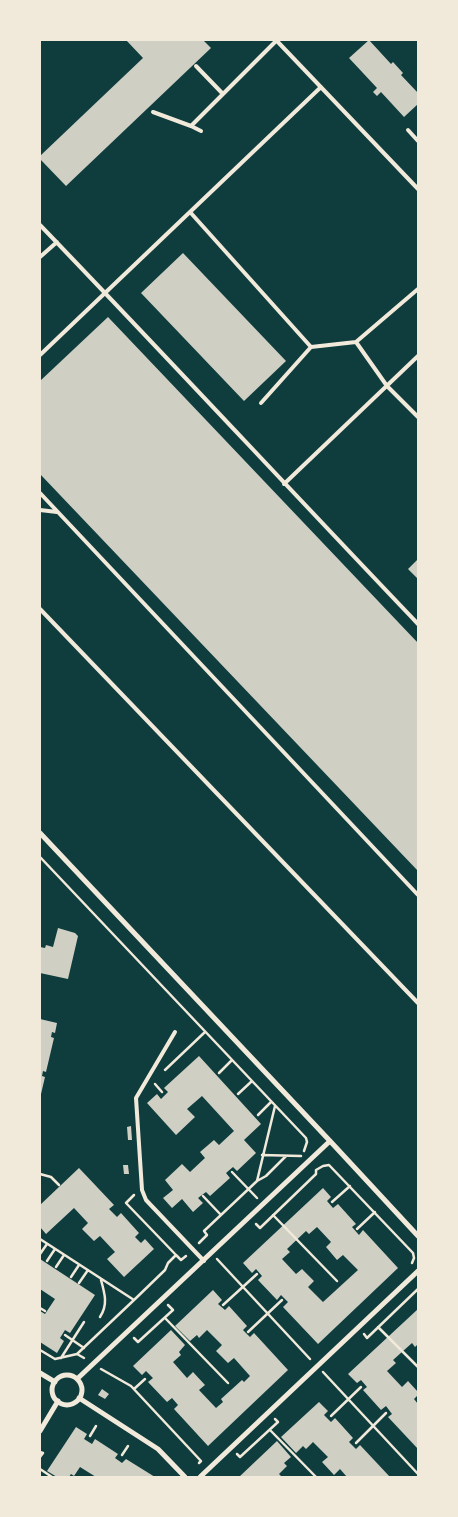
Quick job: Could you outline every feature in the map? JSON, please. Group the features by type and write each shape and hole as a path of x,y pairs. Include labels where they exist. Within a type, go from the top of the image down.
{"street":[{"path":"40,833 418,1236"},
{"path":"77,1379 330,1141"},
{"path":"200,1477 418,1271"},
{"path":"40,1373 55,1382"},
{"path":"66,1375 77,1379 82,1388 80,1398 70,1404 58,1401 53,1393 55,1382 60,1377 66,1375"},
{"path":"80,1398 158,1449 186,1477"},
{"path":"40,1431 58,1401"}],"lane":[{"path":"191,126 277,40 418,189"},
{"path":"196,66 223,94"},
{"path":"40,355 321,87"},
{"path":"153,112 201,131"},
{"path":"408,130 418,141"},
{"path":"190,212 310,347"},
{"path":"40,225 106,292 284,484 418,624"},
{"path":"40,257 56,242"},
{"path":"261,403 310,347 356,342 418,289"},
{"path":"356,342 387,386 418,417"},
{"path":"284,484 418,356"},
{"path":"40,493 418,895"},
{"path":"40,510 57,512"},
{"path":"40,609 418,1004"},
{"path":"174,1032 136,1098 142,1190 146,1200 204,1261"}],"path":[{"path":"40,857 306,1138 307,1142 302,1156 262,1155"},
{"path":"159,1075 205,1032"},
{"path":"218,1073 232,1060"},
{"path":"152,1081 162,1092"},
{"path":"238,1094 252,1081"},
{"path":"258,1115 271,1102"},
{"path":"257,1181 275,1106"},
{"path":"142,1190 126,1203 181,1260 207,1235 204,1231 287,1155"},
{"path":"267,1221 316,1174 318,1167 331,1166 413,1253 414,1258 408,1267"},
{"path":"232,1172 263,1205"},
{"path":"40,1174 51,1177 58,1185"},
{"path":"332,1202 350,1186"},
{"path":"203,1196 221,1215"},
{"path":"357,1229 375,1212"},
{"path":"273,1215 337,1281"},
{"path":"40,1240 134,1300"},
{"path":"200,1241 313,1362"},
{"path":"40,1254 46,1244"},
{"path":"47,1261 55,1249"},
{"path":"56,1267 64,1255"},
{"path":"40,1350 54,1359 77,1354 165,1270 168,1263 176,1255"},
{"path":"71,1277 79,1265"},
{"path":"80,1283 88,1270"},
{"path":"223,1305 257,1274"},
{"path":"100,1278 106,1305 100,1318"},
{"path":"372,1334 418,1289"},
{"path":"248,1332 282,1300"},
{"path":"40,1308 45,1311"},
{"path":"128,1331 138,1342 170,1312"},
{"path":"165,1318 228,1384"},
{"path":"61,1358 84,1322"},
{"path":"378,1327 418,1367"},
{"path":"65,1335 84,1348"},
{"path":"77,1354 88,1361"},
{"path":"303,1365 310,1358"},
{"path":"102,1370 134,1390 201,1461 198,1464 201,1467"},
{"path":"322,1371 418,1474"},
{"path":"134,1390 145,1379"},
{"path":"331,1416 360,1387"},
{"path":"356,1443 386,1413"},
{"path":"231,1448 240,1457 277,1423"},
{"path":"90,1436 96,1426"},
{"path":"270,1430 316,1477"},
{"path":"122,1455 128,1446"},
{"path":"40,1452 42,1453 40,1457"},
{"path":"40,1469 52,1477"}],"building":[{"path":"126,40 203,40 211,48 66,186 40,159 40,156 143,58"},
{"path":"369,40 391,64 393,62 403,73 401,75 418,93 418,104 404,117 381,92 377,96 373,92 377,88 349,58"},
{"path":"183,253 286,361 244,401 141,293"},
{"path":"108,317 418,643 418,871 40,474 40,381"},
{"path":"418,559 418,579 408,569"},
{"path":"58,928 75,933 78,936 68,979 40,973 40,947 45,948 46,945 53,947"},
{"path":"40,1019 57,1023 55,1033 52,1032 51,1037 54,1038 46,1072 43,1071 42,1076 45,1077 41,1094"},
{"path":"199,1056 261,1124 244,1140 256,1153 237,1171 233,1167 226,1173 230,1178 210,1196 206,1192 198,1198 203,1203 193,1212 182,1199 172,1208 163,1198 173,1190 165,1180 182,1164 190,1172 205,1158 200,1152 214,1140 219,1145 234,1131 202,1096 187,1109 195,1117 176,1135 147,1103 157,1094 161,1099 168,1092 164,1088"},
{"path":"131,1126 132,1140 128,1140 127,1127"},
{"path":"123,1165 128,1165 129,1174 124,1174"},
{"path":"79,1168 114,1205 109,1209 117,1217 121,1213 139,1233 135,1237 141,1243 145,1239 154,1249 124,1277 107,1259 115,1252 100,1236 94,1241 82,1229 88,1223 74,1208 46,1234 40,1227 40,1205"},
{"path":"323,1188 331,1197 327,1201 333,1208 338,1204 356,1224 352,1227 359,1235 363,1230 398,1268 318,1344 283,1307 288,1302 281,1295 277,1300 258,1280 262,1276 256,1269 252,1273 243,1263","holes":["317,1227 331,1242 326,1247 337,1260 343,1255 358,1270 323,1302 308,1287 314,1281 302,1269 296,1274 282,1259 290,1252 287,1249 306,1231 309,1234"]},
{"path":"40,1259 95,1295 70,1333 65,1330 60,1338 64,1341 57,1353 40,1342 40,1311 45,1314 55,1299 40,1289"},
{"path":"213,1290 222,1300 218,1304 225,1310 229,1306 247,1326 243,1330 250,1337 254,1333 288,1370 208,1446 174,1409 178,1405 172,1398 167,1402 148,1382 153,1378 146,1371 142,1375 133,1366 171,1330 185,1345 179,1352 181,1355 173,1362 187,1378 193,1372 205,1385 199,1390 216,1408 223,1402 221,1399 242,1380 244,1382 250,1376 234,1358 228,1363 216,1351 222,1345 207,1330 199,1338 197,1335 190,1341 175,1326"},
{"path":"418,1309 418,1344 415,1347 412,1343 393,1360 396,1363 387,1371 402,1387 408,1381 418,1392 414,1399 418,1404 418,1449 388,1417 392,1414 386,1406 381,1410 363,1390 367,1387 361,1380 357,1383 348,1374"},
{"path":"102,1389 109,1394 105,1399 98,1395"},
{"path":"319,1402 328,1411 324,1415 331,1422 335,1418 353,1438 349,1442 356,1449 360,1445 390,1477 347,1477 340,1469 334,1475 322,1462 328,1457 313,1442 306,1449 303,1446 296,1453 281,1437"},
{"path":"76,1427 87,1434 84,1439 92,1444 95,1439 118,1454 115,1458 122,1463 126,1459 155,1477 96,1477 80,1467 74,1476 71,1474 69,1477 57,1477 47,1471"},
{"path":"277,1441 291,1457 284,1463 287,1466 279,1474 282,1477 239,1477"}]}
